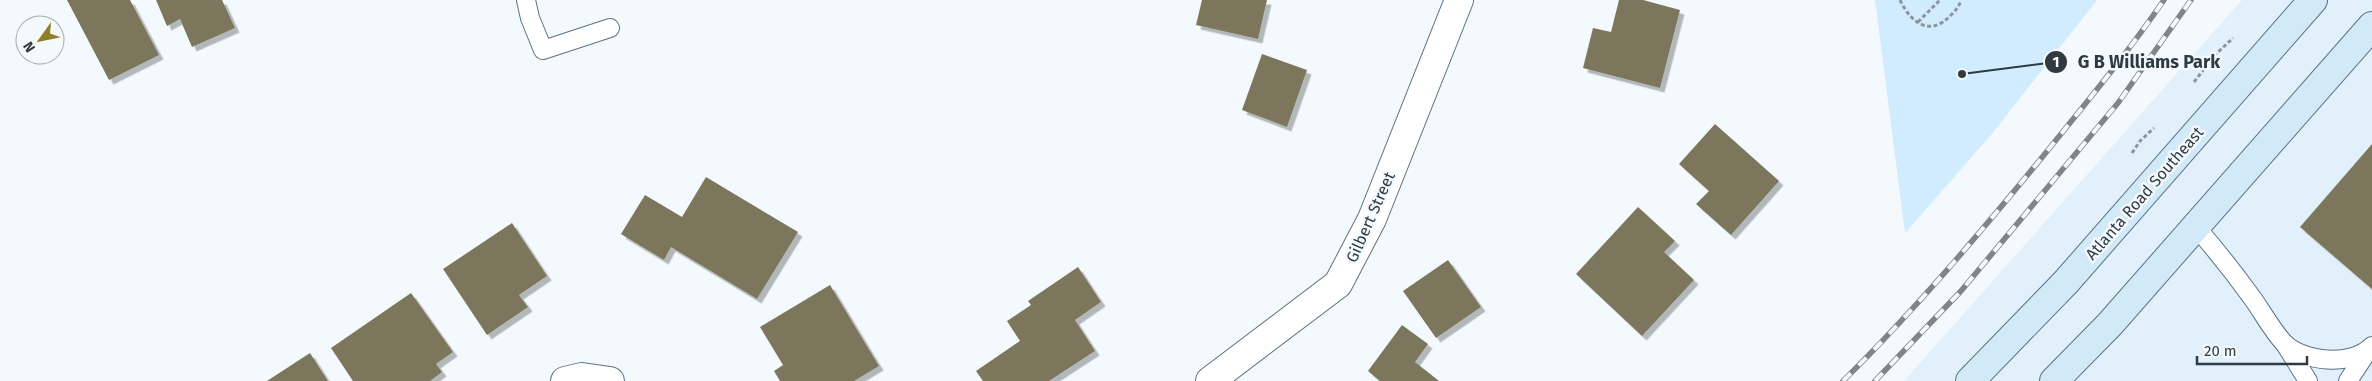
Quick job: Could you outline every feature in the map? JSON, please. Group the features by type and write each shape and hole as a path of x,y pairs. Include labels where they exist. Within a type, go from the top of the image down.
{"main road":[{"name":"Atlanta Road Southeast","path":"1970,381 2066,282 2313,0"},
{"path":"2054,381 2110,324 2372,26"}],"street":[{"name":"Gilbert Street","path":"1210,381 1338,284 1372,219 1459,0"},
{"path":"565,381 582,377 610,381"}],"lane":[{"path":"526,0 530,18 543,50 610,28"},
{"path":"2196,227 2228,263 2285,344 2308,381"},
{"path":"2285,344 2311,358 2324,361 2352,356 2370,347"},
{"path":"2348,381 2370,347"}],"path":[{"path":"1900,0 1908,15 1923,25 1936,27 1943,23 1957,9 1961,0"},
{"path":"1918,22 1940,0"}],"shaded area":[{"path":"1875,0 2097,0 1991,135 1905,233"},
{"path":"2242,0 2372,0 2372,381 1904,381"}],"building":[{"path":"67,0 130,0 159,55 109,80"},
{"path":"156,0 222,0 235,28 192,47 180,19 167,26"},
{"path":"1202,0 1267,0 1258,39 1196,25"},
{"path":"1619,0 1643,0 1680,10 1660,88 1583,68 1593,28 1611,32"},
{"path":"1262,54 1307,70 1287,127 1242,110"},
{"path":"1715,124 1779,181 1731,235 1696,204 1709,191 1679,164"},
{"path":"2372,144 2372,289 2300,227"},
{"path":"706,177 798,232 757,299 671,247 664,260 621,234 645,195 682,217"},
{"path":"1638,207 1675,241 1664,252 1694,280 1642,336 1576,274"},
{"path":"512,223 547,276 519,295 528,307 487,335 443,269"},
{"path":"1448,260 1481,307 1436,338 1403,291"},
{"path":"1078,267 1101,302 1075,320 1095,351 1049,381 983,381 976,371 1020,341 1007,321 1031,305 1028,301"},
{"path":"830,285 879,366 854,381 780,381 774,371 783,365 760,327"},
{"path":"411,293 453,352 436,364 442,372 430,381 353,381 331,348"},
{"path":"1402,325 1428,344 1415,362 1439,381 1380,381 1368,371"},
{"path":"310,353 328,381 267,381"}],"railway":[{"path":"1843,381 1921,299 1996,213 2106,79 2164,0"},
{"path":"1875,381 1961,291 2118,103 2191,0"}],"place":[{"name":"G B Williams Park","path":"1962,74"}]}
